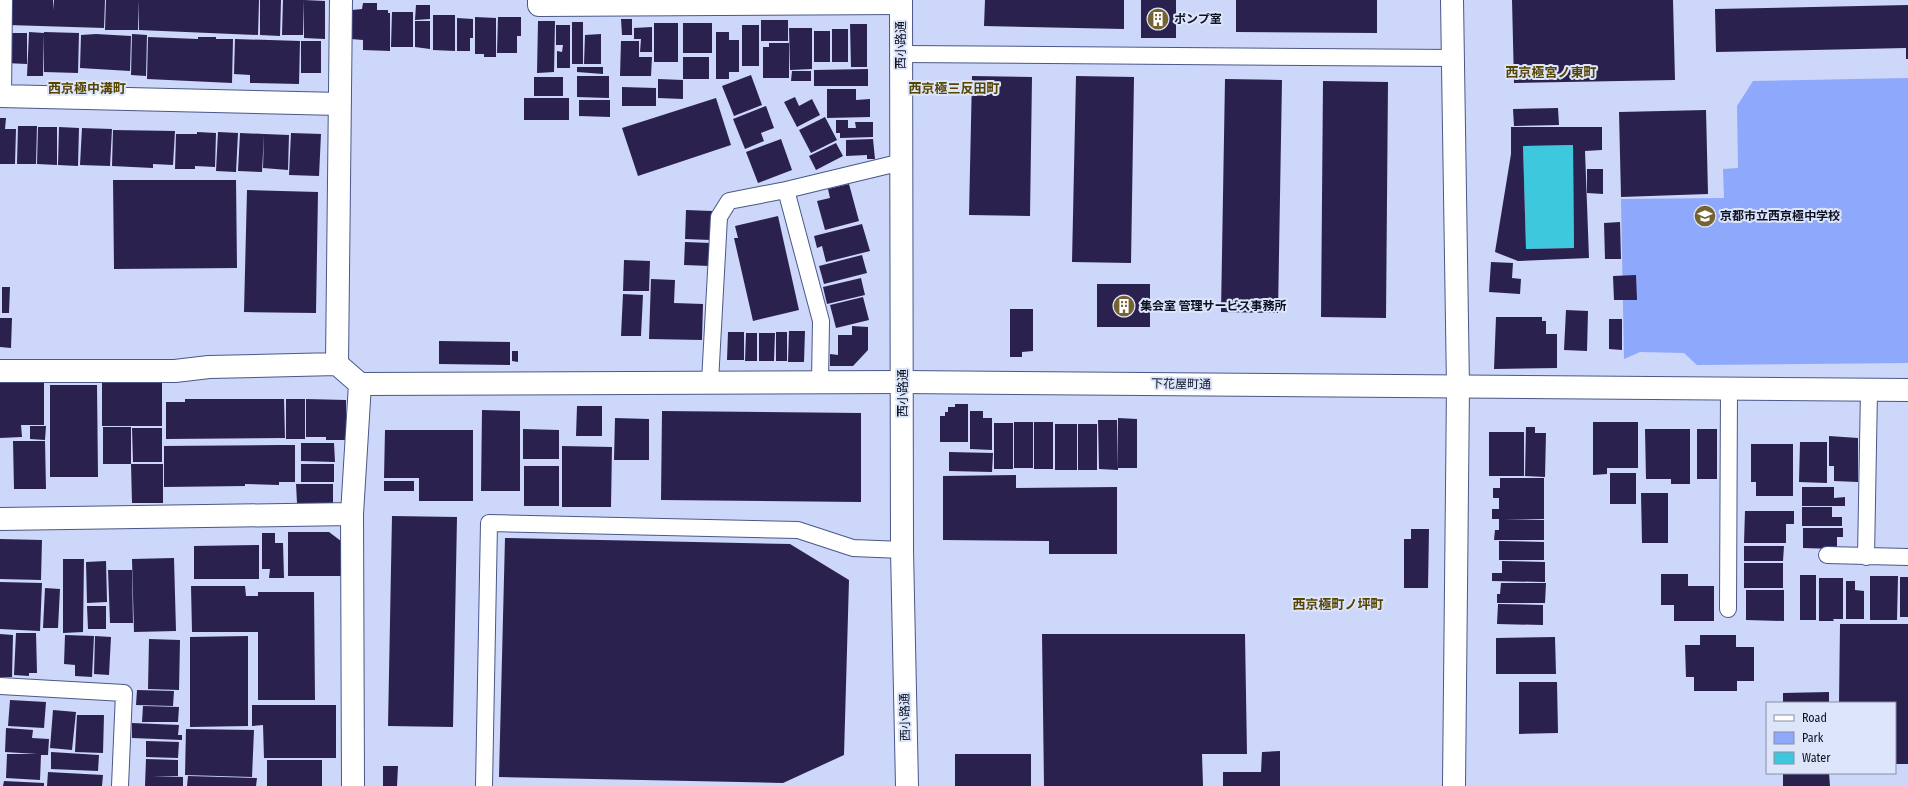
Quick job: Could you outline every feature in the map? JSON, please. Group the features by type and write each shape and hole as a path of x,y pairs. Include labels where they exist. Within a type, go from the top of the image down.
{"street":[{"path":"1,0 0,96 340,104"},
{"path":"337,364 341,0"},
{"path":"539,0 539,5 901,2"},
{"path":"1452,0 1458,387 1454,786"},
{"name":"西小路通","path":"901,2 903,382 902,550 907,786"},
{"path":"0,371 175,371 209,367 337,364 360,384 352,514 353,786"},
{"name":"下花屋町通","path":"360,384 903,382 1908,390"},
{"path":"0,520 352,514"}],"lane":[{"path":"901,54 1453,58"},
{"path":"710,382 720,217 729,201 786,190 902,162"},
{"path":"786,190 821,322 820,382"},
{"path":"1728,609 1729,389"},
{"path":"1866,557 1869,390"},
{"path":"484,786 489,523 798,530 853,548 902,550"},
{"path":"1827,555 1908,557"},
{"path":"0,686 124,693 120,786"}],"green space":[{"path":"1908,78 1908,363 1697,365 1684,353 1640,352 1624,359 1621,199 1724,198 1723,169 1738,168 1737,106 1753,81"}],"water":[{"path":"1573,145 1574,248 1526,249 1523,146"}],"building":[{"path":"9,0 53,0 54,10 54,0 105,0 104,28 8,25"},
{"path":"106,0 139,0 138,30 105,30"},
{"path":"139,0 259,0 258,35 139,30"},
{"path":"260,0 281,0 280,36 260,35"},
{"path":"283,0 304,0 303,35 282,35"},
{"path":"304,0 325,1 325,39 304,38"},
{"path":"985,0 1124,0 1124,29 984,26"},
{"name":"ポンプ室","path":"1141,0 1176,0 1176,38 1141,38"},
{"path":"1236,0 1377,0 1377,33 1236,32"},
{"path":"1512,0 1673,0 1675,80 1514,83"},
{"path":"363,3 377,3 377,10 388,10 388,13 390,13 390,51 363,50 363,40 351,39 352,10 362,9"},
{"path":"416,5 430,5 430,19 415,20"},
{"path":"1908,5 1908,59 1906,59 1906,48 1716,52 1715,9"},
{"path":"392,12 413,12 413,47 391,47"},
{"path":"433,15 455,15 455,51 433,50"},
{"path":"475,17 496,18 496,57 484,57 484,54 475,54"},
{"path":"498,17 521,17 521,36 517,36 517,53 497,53"},
{"path":"457,18 473,19 473,38 470,38 470,51 457,51"},
{"path":"621,19 632,19 632,35 622,35"},
{"path":"761,20 788,20 788,41 761,41"},
{"path":"415,21 430,21 430,49 415,47"},
{"path":"538,21 555,21 554,72 537,73"},
{"path":"572,22 583,22 583,64 572,64"},
{"path":"654,23 678,23 678,62 654,62"},
{"path":"683,23 712,23 712,53 683,53"},
{"path":"850,24 867,24 867,67 851,67"},
{"path":"556,25 570,25 570,68 557,68 557,51 562,52 563,45 556,45"},
{"path":"742,25 759,25 759,66 742,66"},
{"path":"652,27 652,52 640,52 641,39 634,39 634,28"},
{"path":"789,28 812,28 812,69 790,70"},
{"path":"832,29 848,29 848,62 832,62"},
{"path":"814,31 830,31 830,62 814,62"},
{"path":"29,32 44,33 43,76 27,76"},
{"path":"44,32 79,33 78,73 44,72"},
{"path":"716,32 729,32 729,40 739,40 739,72 729,72 729,79 716,79"},
{"path":"6,33 27,33 27,64 5,63"},
{"path":"96,34 131,36 130,71 80,68 81,35"},
{"path":"132,34 147,35 146,76 131,75"},
{"path":"601,34 601,64 584,64 585,35"},
{"path":"148,37 198,39 198,37 216,37 216,39 233,39 232,83 147,79"},
{"path":"235,39 300,41 299,84 250,83 250,75 234,74"},
{"path":"301,41 321,41 321,73 301,73"},
{"path":"621,41 639,41 639,57 652,57 651,76 620,76"},
{"path":"769,43 789,43 789,78 763,78 763,47 769,47"},
{"path":"683,57 709,57 709,79 683,79"},
{"path":"577,67 603,67 603,74 577,72"},
{"path":"868,69 868,86 814,86 814,70"},
{"path":"792,71 811,71 811,81 791,81"},
{"path":"751,75 762,105 734,116 722,86"},
{"path":"577,76 609,76 609,98 577,97"},
{"path":"972,76 1032,77 1030,216 969,215"},
{"path":"1076,76 1134,77 1131,263 1072,262"},
{"path":"534,77 563,77 563,96 534,96"},
{"path":"658,79 683,80 683,99 658,98"},
{"path":"1225,79 1282,80 1278,313 1221,312"},
{"path":"1323,81 1388,82 1386,318 1321,317"},
{"path":"622,87 656,88 656,106 622,106"},
{"path":"827,89 856,89 856,100 870,99 870,117 827,118"},
{"path":"795,97 799,106 812,99 820,115 797,127 784,102"},
{"path":"524,98 569,98 569,120 524,120"},
{"path":"716,98 731,145 638,176 622,128"},
{"path":"579,100 610,100 610,117 579,116"},
{"path":"766,106 774,128 761,133 764,141 745,149 733,119"},
{"path":"1558,108 1559,125 1514,126 1513,109"},
{"path":"1706,110 1708,194 1621,197 1619,112"},
{"path":"825,117 837,140 811,153 799,130"},
{"path":"0,118 6,118 5,129 16,129 15,164 0,164"},
{"path":"836,120 848,120 848,128 856,128 855,122 873,122 873,137 840,138 840,133 836,133"},
{"path":"18,126 37,126 36,164 17,164"},
{"path":"38,127 57,127 57,165 37,164"},
{"path":"59,127 79,128 78,166 58,165"},
{"path":"1511,127 1602,127 1602,150 1585,151 1589,258 1518,261 1495,252 1511,154","holes":["1573,145 1574,248 1526,249 1523,146"]},
{"path":"82,128 112,129 110,166 80,165"},
{"path":"113,130 175,131 173,165 153,164 153,168 112,166"},
{"path":"197,132 216,133 215,167 195,166 195,169 175,169 176,134 197,134"},
{"path":"218,132 238,133 236,172 216,171"},
{"path":"240,133 264,134 262,172 238,171"},
{"path":"291,133 321,134 319,176 289,175"},
{"path":"264,134 289,135 288,170 263,168"},
{"path":"781,139 792,170 758,183 746,152"},
{"path":"873,139 875,159 867,159 867,155 846,156 846,140"},
{"path":"836,143 843,156 816,170 809,156"},
{"path":"1587,169 1603,169 1603,194 1587,193"},
{"path":"113,180 236,180 237,268 114,269"},
{"path":"849,184 859,221 825,230 817,201 830,198 828,189"},
{"path":"247,190 318,192 316,313 244,312"},
{"path":"686,210 712,211 711,240 685,239"},
{"path":"778,216 799,310 753,321 734,238 738,238 735,226"},
{"path":"1620,222 1621,259 1605,259 1604,223"},
{"path":"862,224 870,251 826,262 822,246 817,248 814,236"},
{"path":"685,242 711,243 710,266 684,265"},
{"path":"862,255 867,273 824,284 819,266"},
{"path":"624,260 650,261 649,291 623,291"},
{"path":"1491,262 1513,263 1512,278 1521,279 1520,294 1489,292"},
{"path":"1636,275 1637,300 1614,300 1613,276"},
{"path":"861,278 865,295 827,304 823,287"},
{"path":"651,279 675,280 674,303 703,304 702,340 649,339"},
{"name":"集会室 管理サービス事務所","path":"1097,284 1150,284 1150,327 1097,327"},
{"path":"2,287 10,287 9,313 2,313"},
{"path":"623,294 643,295 641,336 621,336"},
{"path":"863,297 869,320 836,328 830,305"},
{"path":"1010,309 1033,309 1033,351 1022,352 1022,357 1010,357"},
{"path":"1566,310 1588,311 1587,351 1564,350"},
{"path":"1496,317 1542,317 1542,321 1546,321 1546,334 1557,334 1557,368 1494,369"},
{"path":"0,318 12,318 11,348 0,347"},
{"path":"1609,319 1622,319 1622,350 1609,349"},
{"path":"852,326 868,327 868,350 853,366 830,366 830,354 838,355 838,335 852,335"},
{"path":"789,331 805,331 804,362 788,362"},
{"path":"728,332 744,332 744,360 727,360"},
{"path":"776,332 787,332 787,361 776,361"},
{"path":"746,333 757,333 757,361 745,361"},
{"path":"759,333 775,333 774,361 759,361"},
{"path":"439,341 510,342 510,365 439,364"},
{"path":"512,351 518,351 518,362 512,361"},
{"path":"162,382 162,426 102,426 102,383"},
{"path":"0,383 44,383 44,425 21,425 22,437 0,438"},
{"path":"50,385 97,385 98,477 50,477"},
{"path":"185,399 284,399 285,438 166,439 166,402 185,402"},
{"path":"286,399 305,399 305,439 286,439"},
{"path":"306,399 346,400 346,440 326,440 326,437 306,437"},
{"path":"955,404 968,404 968,442 940,442 940,416 945,416 945,412 948,412 948,407 955,407"},
{"path":"577,406 602,406 602,436 576,436"},
{"path":"482,410 520,411 520,491 481,491"},
{"path":"662,411 861,413 861,502 661,500"},
{"path":"970,411 983,411 983,418 992,418 992,450 970,449"},
{"path":"615,418 649,419 649,460 614,460"},
{"path":"1118,418 1137,419 1137,468 1118,468"},
{"path":"1098,420 1117,420 1118,470 1099,469"},
{"path":"1014,422 1033,422 1033,468 1014,468"},
{"path":"1034,422 1053,422 1053,469 1034,469"},
{"path":"1593,422 1638,422 1638,468 1607,468 1607,474 1593,475"},
{"path":"994,423 1013,423 1013,469 994,469"},
{"path":"1055,424 1077,424 1077,470 1055,470"},
{"path":"1078,424 1097,424 1097,470 1078,470"},
{"path":"30,426 46,426 45,440 30,439"},
{"path":"103,427 131,427 131,464 103,464"},
{"path":"1526,427 1535,427 1535,433 1546,433 1545,477 1525,476"},
{"path":"132,428 162,428 162,462 133,462"},
{"path":"523,429 559,430 559,459 523,459"},
{"path":"1645,429 1690,429 1690,484 1671,484 1671,479 1646,479"},
{"path":"1697,429 1717,429 1717,479 1697,479"},
{"path":"385,430 473,430 473,501 419,501 419,478 384,478"},
{"path":"1489,432 1524,432 1524,476 1489,476"},
{"path":"1829,436 1858,438 1858,482 1834,481 1834,466 1829,466"},
{"path":"13,441 45,441 46,489 14,489"},
{"path":"1800,442 1827,442 1827,483 1799,482"},
{"path":"301,443 334,443 335,462 301,461"},
{"path":"1751,444 1793,444 1793,496 1756,496 1756,482 1751,482"},
{"path":"295,445 295,482 279,482 279,485 245,484 245,486 164,487 164,446"},
{"path":"562,446 612,447 611,507 562,507"},
{"path":"949,452 993,453 992,472 949,471"},
{"path":"131,464 163,464 163,503 132,503"},
{"path":"301,464 334,464 334,482 301,482"},
{"path":"524,466 559,466 559,506 524,506"},
{"path":"1610,473 1636,473 1636,504 1610,504"},
{"path":"1016,475 1016,488 1117,487 1117,554 1049,554 1049,541 943,540 943,476"},
{"path":"1500,478 1544,478 1544,519 1503,519 1544,520 1544,540 1494,540 1495,530 1499,530 1499,519 1492,519 1492,509 1499,509 1499,498 1493,498 1493,488 1500,488"},
{"path":"384,481 414,481 414,491 384,491"},
{"path":"296,484 333,484 333,503 297,503"},
{"path":"1802,487 1834,487 1834,498 1845,497 1845,506 1802,506"},
{"path":"1641,493 1668,493 1668,543 1642,543"},
{"path":"1802,507 1832,507 1832,517 1842,517 1842,526 1802,526"},
{"path":"1745,511 1794,511 1794,524 1786,524 1786,543 1744,543"},
{"path":"392,516 457,517 453,727 388,726"},
{"path":"1803,528 1843,528 1843,537 1837,537 1837,549 1803,548"},
{"path":"1411,529 1429,529 1428,588 1404,588 1404,539 1411,539"},
{"path":"288,532 329,532 341,541 341,576 288,576"},
{"path":"262,533 275,533 275,543 283,543 284,578 269,578 270,569 262,569"},
{"path":"505,538 790,544 849,580 844,755 783,783 499,777"},
{"path":"0,539 42,540 41,580 0,579"},
{"path":"1499,541 1544,542 1544,560 1499,560"},
{"path":"259,545 259,579 194,579 194,546"},
{"path":"1744,546 1784,546 1783,561 1744,561"},
{"path":"174,558 176,631 134,632 132,559"},
{"path":"63,559 84,559 83,632 63,633"},
{"path":"106,561 107,602 87,603 86,562"},
{"path":"1502,561 1545,562 1545,582 1492,581 1492,573 1502,573"},
{"path":"1744,563 1783,563 1783,588 1744,588"},
{"path":"108,570 132,570 133,623 110,623"},
{"path":"1661,574 1688,574 1688,586 1714,586 1714,621 1674,621 1674,605 1661,605"},
{"path":"1800,575 1816,575 1816,620 1800,620"},
{"path":"1870,576 1898,576 1897,620 1870,620"},
{"path":"1900,577 1908,577 1908,617 1900,617"},
{"path":"1819,578 1843,578 1843,619 1833,619 1834,621 1819,621"},
{"path":"1846,581 1855,581 1855,590 1864,591 1864,619 1846,619"},
{"path":"0,582 42,583 40,631 0,629"},
{"path":"1501,583 1546,583 1545,603 1497,603 1497,594 1500,594"},
{"path":"191,586 245,586 246,596 258,596 258,592 314,592 315,700 258,700 258,632 192,632"},
{"path":"45,588 60,589 58,628 43,628"},
{"path":"1746,590 1784,590 1784,621 1746,620"},
{"path":"1498,604 1543,605 1543,625 1497,624"},
{"path":"87,606 106,606 106,629 88,629"},
{"path":"1840,624 1908,624 1908,764 1896,764 1896,702 1839,702"},
{"path":"16,633 36,633 37,673 29,673 29,676 14,675"},
{"path":"0,634 13,635 12,677 0,677"},
{"path":"1042,634 1245,634 1247,754 1202,754 1203,786 1044,786"},
{"path":"65,635 94,636 92,677 75,676 75,665 64,664"},
{"path":"1700,635 1736,635 1736,647 1754,647 1754,681 1737,681 1737,691 1694,691 1694,677 1686,677 1685,645 1700,645"},
{"path":"95,636 111,637 109,675 94,674"},
{"path":"248,636 248,726 190,727 190,637"},
{"path":"1555,637 1556,674 1496,674 1496,638"},
{"path":"149,639 180,640 179,690 148,689"},
{"path":"1519,682 1557,682 1558,733 1519,734"},
{"path":"137,690 174,691 173,706 136,705"},
{"path":"1829,692 1829,702 1783,702 1783,693"},
{"path":"10,700 46,702 44,728 8,726"},
{"path":"252,705 336,705 336,758 264,758 263,725 252,726"},
{"path":"143,706 179,707 178,722 142,722"},
{"path":"53,710 76,712 72,750 50,748"},
{"path":"77,715 104,715 103,753 75,752"},
{"path":"132,723 179,725 178,735 182,735 182,740 132,738"},
{"path":"6,728 33,730 32,738 49,739 48,755 41,755 40,780 6,778 7,754 37,754 5,752"},
{"path":"186,729 254,730 252,777 185,775"},
{"path":"146,741 179,742 178,758 146,757"},
{"path":"1280,751 1280,786 1223,786 1223,772 1261,772 1262,752"},
{"path":"51,752 99,755 98,771 51,769"},
{"path":"955,754 1031,754 1031,786 955,786"},
{"path":"146,759 178,760 178,776 152,776 183,777 183,786 145,786"},
{"path":"267,760 322,760 322,786 267,786"},
{"path":"383,766 398,766 397,786 383,786"},
{"path":"48,772 103,775 102,786 47,786"},
{"path":"1783,774 1829,774 1830,786 1783,786"},
{"path":"188,776 257,778 256,786 187,786"},
{"path":"4,781 44,783 44,786 3,786"}],"place":[{"name":"ポンプ室","path":"1158,19"},
{"name":"京都市立西京極中学校","path":"1705,216"},
{"name":"集会室 管理サービス事務所","path":"1124,306"}],"district":[{"name":"西京極宮ノ東町","path":"1551,72"},
{"name":"西京極中溝町","path":"87,88"},
{"name":"西京極三反田町","path":"954,88"},
{"name":"西京極町ノ坪町","path":"1338,604"}]}
